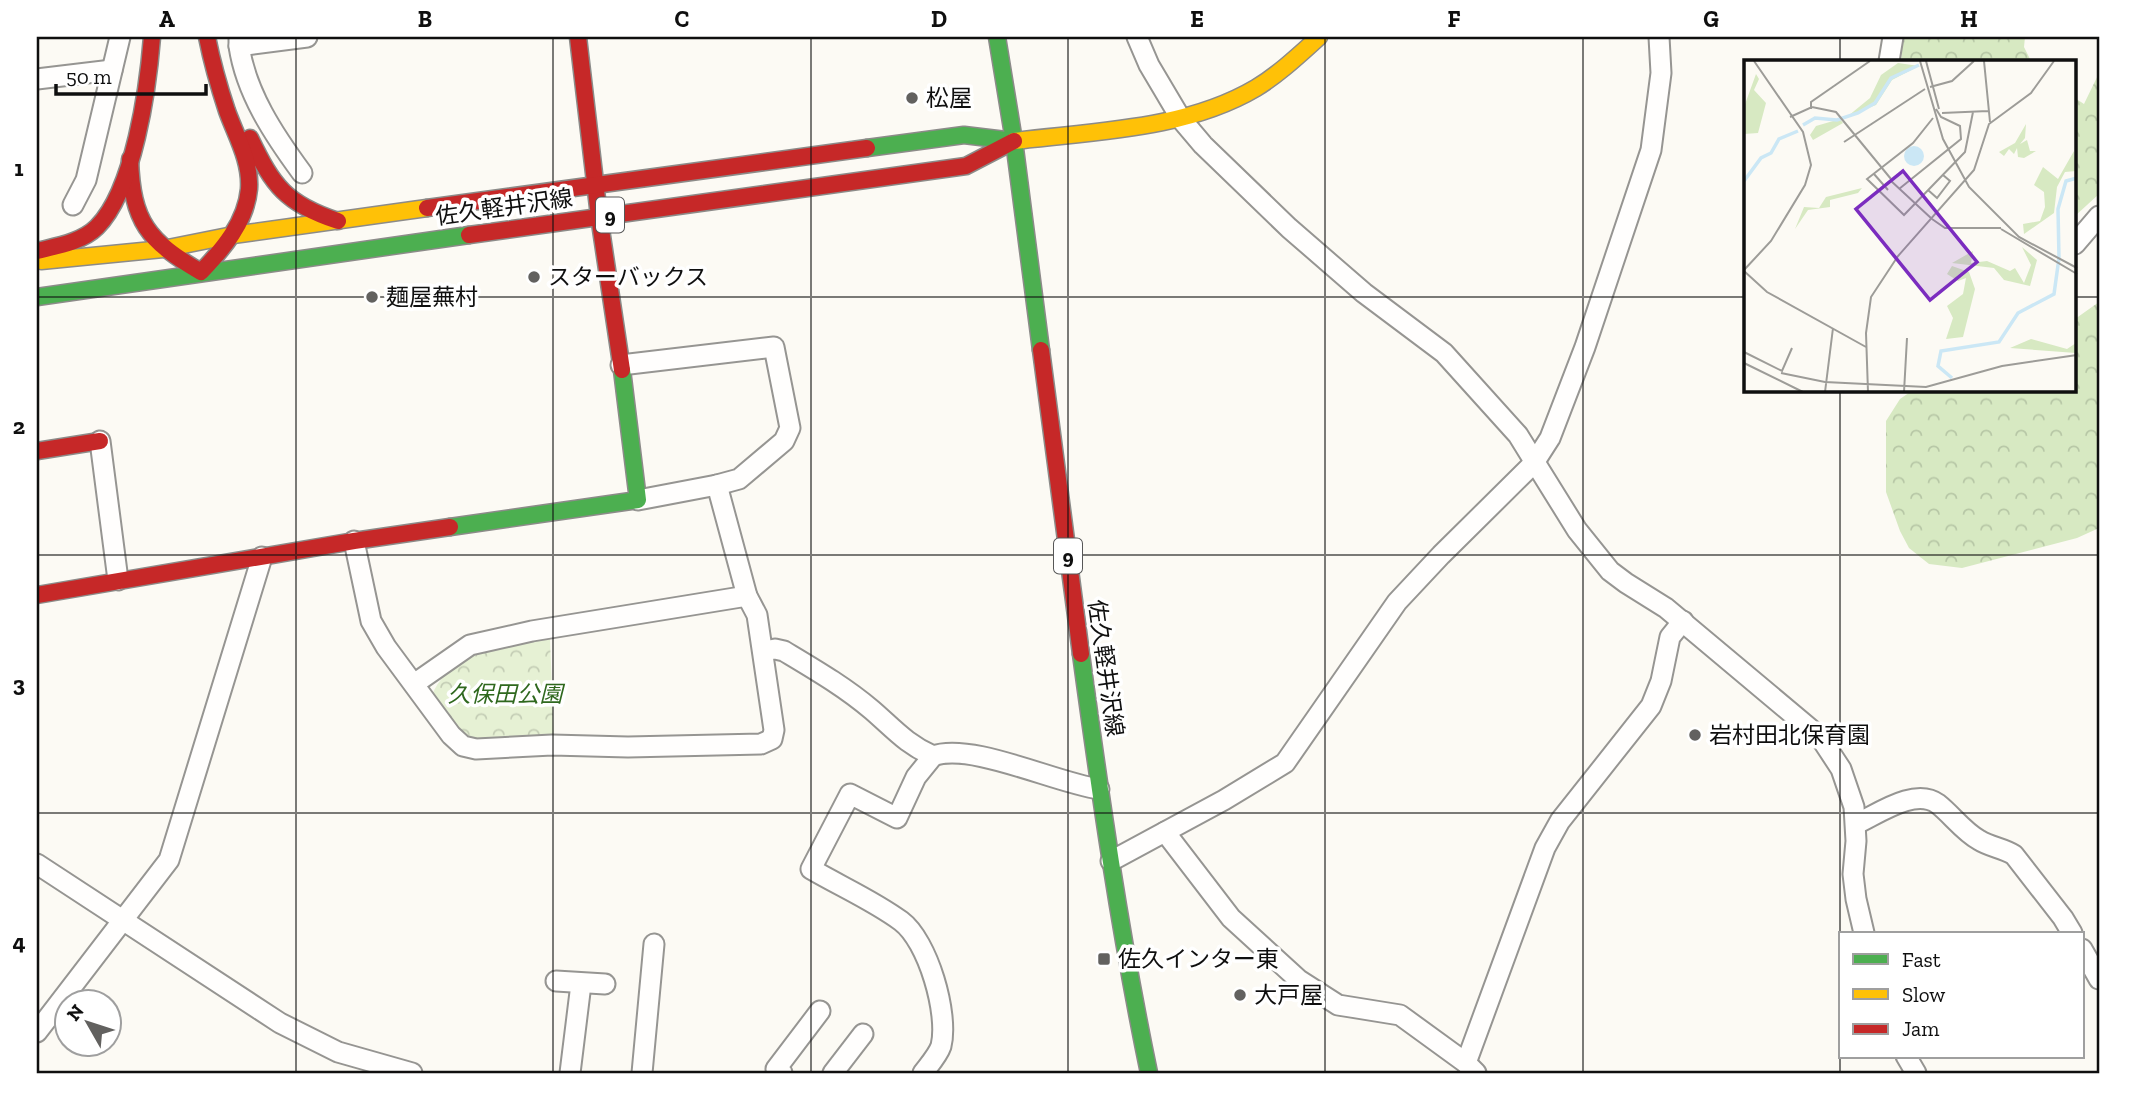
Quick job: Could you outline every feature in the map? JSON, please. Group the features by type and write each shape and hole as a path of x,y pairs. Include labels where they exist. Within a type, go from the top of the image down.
{"main road":[{"path":"37,251 90,233 99,226 116,200 130,159 147,81 152,37"},
{"path":"130,159 132,201 148,231 163,249 201,272 233,235 246,203 249,176 207,37"},
{"path":"37,595 354,541 638,500 599,216 578,37"},
{"name":"佐久軽井沢線","path":"997,37 1014,141 1099,789 1128,971 1149,1073"},
{"path":"1014,141 1181,119 1245,94 1291,63 1319,37"},
{"path":"216,71 259,156 280,190 303,209 338,221"},
{"name":"佐久軽井沢線","path":"37,261 163,249 233,235 964,135 1014,141"},
{"name":"佐久軽井沢線","path":"37,297 966,166 1014,141"},
{"path":"37,451 100,441"}],"street":[{"path":"72,205 86,180 120,37"},
{"path":"302,173 272,129 256,98 242,65 239,41 307,37"},
{"path":"1137,37 1149,65 1181,119 1222,165 1289,228 1364,293 1444,353 1518,435 1585,541 1610,570 1683,621 1820,737 1841,769 1849,788 1856,824 1853,874 1864,932"},
{"path":"1111,861 1285,763 1397,602 1534,463 1550,438 1585,347 1651,150 1661,73 1659,37"},
{"path":"1889,60 1893,37"},
{"path":"37,79 113,70"},
{"path":"2076,243 2099,216"},
{"path":"621,365 774,347 789,428 784,441 739,479 638,500"},
{"path":"100,441 118,580"},
{"path":"354,541 371,621 386,647 463,746 476,749 552,745 628,747 761,744 772,739 774,730 764,651 757,615 747,596 717,485"},
{"path":"37,1032 169,860 262,557"},
{"path":"414,684 470,645 532,631 747,596"},
{"path":"1165,832 1231,918 1299,980 1338,1005 1400,1015 1471,1068 1545,848 1560,821 1651,706 1661,681 1670,637 1683,621"},
{"path":"764,651 784,651 843,688 873,711 901,739 933,756"},
{"path":"923,1073 940,1049 944,1028 941,1000 914,934 902,921 811,869 850,794 897,818 916,777 933,756 945,752 1017,766 1077,786 1099,789"},
{"path":"1856,824 1899,804 1918,798 1929,799 1978,840 2006,849 2014,855 2071,932"},
{"path":"37,864 280,1023 365,1067 412,1073"},
{"path":"642,1073 654,944"},
{"path":"2084,953 2099,979"},
{"path":"556,981 605,984"},
{"path":"570,1073 581,984"},
{"path":"782,1073 776,1069 820,1010"},
{"path":"833,1073 863,1034"}],"green space":[{"path":"1903,37 2025,37 2024,47 2030,60 1901,60"},
{"path":"2099,73 2099,194 2076,215 2076,99 2084,104"},
{"path":"2099,302 2099,528 2077,538 1962,568 1929,564 1909,548 1886,492 1886,421 1900,399 1910,392 2076,392 2076,318"},
{"name":"久保田公園","path":"550,639 554,740 477,742 458,732 432,695 452,668 482,653"}],"traffic: fast":[{"path":"997,37 1014,141 1041,350"},
{"path":"867,148 964,135 1014,141"},
{"path":"37,297 469,235"},
{"path":"450,527 638,500 622,370"},
{"path":"1081,654 1120,916 1149,1073"}],"traffic: slow":[{"path":"1014,141 1138,127 1199,113 1256,88 1319,37"},
{"path":"41,261 163,249 233,235 427,208"}],"traffic: jam":[{"path":"37,251 69,243 84,236 97,227 110,210 121,189 137,137 152,37"},
{"path":"130,159 134,199 146,228 168,250 201,272 238,224 249,189 248,169 224,102 207,37"},
{"path":"578,37 599,216 622,370"},
{"path":"250,138 266,169 283,191 306,208 338,221"},
{"path":"469,235 966,166 1014,141"},
{"path":"427,208 867,148"},
{"path":"1041,350 1081,654"},
{"path":"37,451 100,441"},
{"path":"37,595 450,527"}],"place":[{"name":"松屋","path":"912,98"},
{"name":"スターバックス","path":"534,277"},
{"name":"麺屋蕪村","path":"372,297"},
{"name":"岩村田北保育園","path":"1695,735"},
{"name":"佐久インター東","path":"1104,959"},
{"name":"大戸屋","path":"1240,995"}]}
